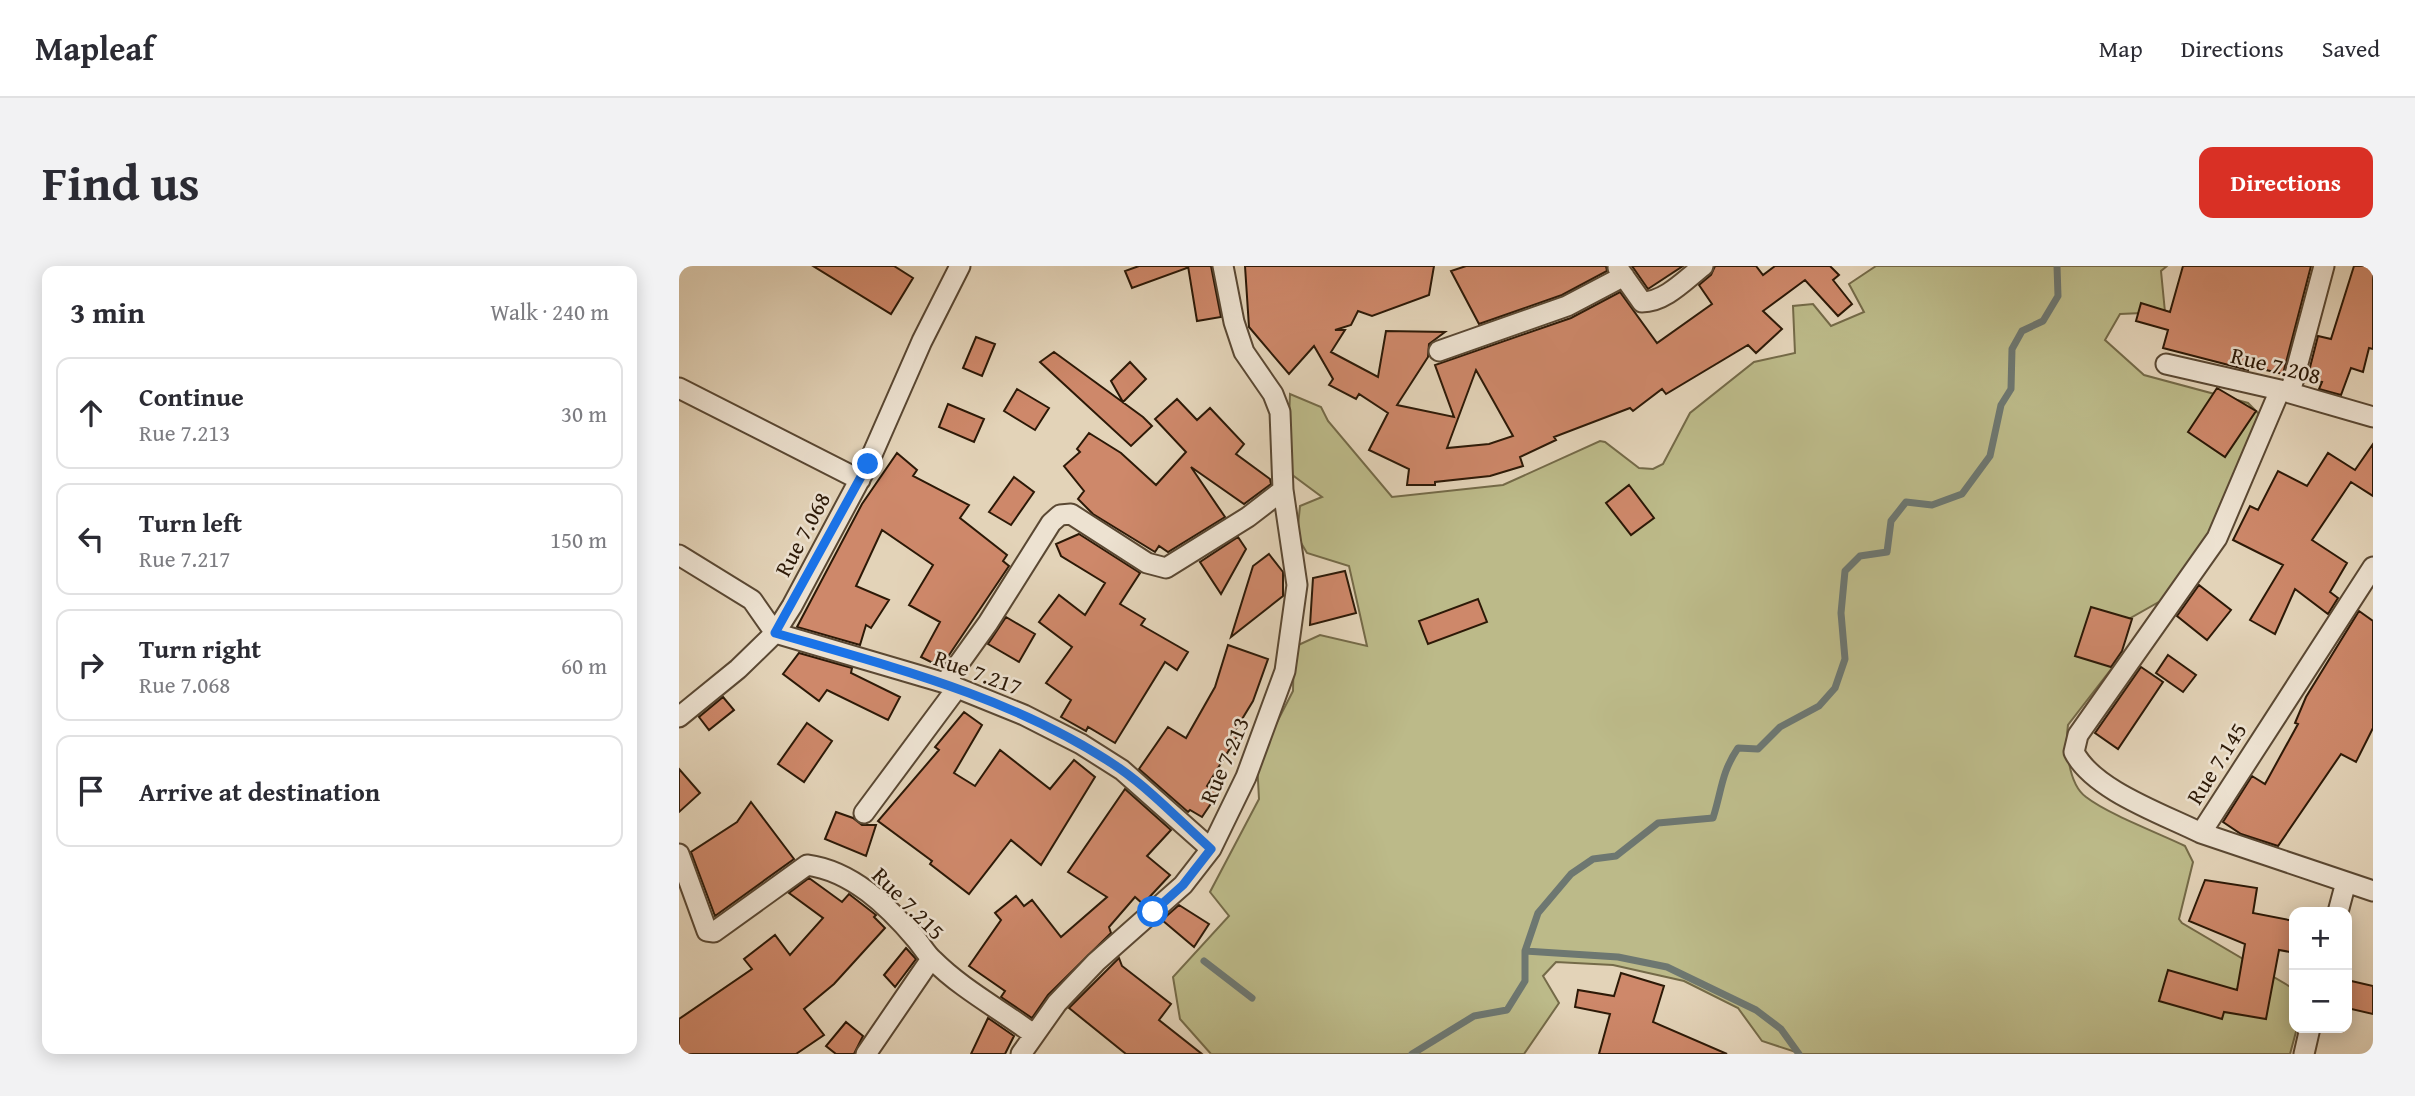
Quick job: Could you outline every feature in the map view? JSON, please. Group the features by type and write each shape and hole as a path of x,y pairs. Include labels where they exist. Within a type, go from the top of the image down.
{"street":[{"name":"Rue 7.068","path":"679,717 738,669 775,633 860,480 926,332 960,266"},
{"name":"Rue 7.213","path":"1021,1054 1033,1034 1096,962 1183,885 1211,849 1246,777 1285,671 1297,584 1283,490 1280,412 1273,394 1244,352 1234,321 1223,266"},
{"path":"1439,351 1567,306 1621,271 1641,302 1651,302 1664,296 1703,266"},
{"path":"2201,833 2116,790 2082,768 2074,752 2078,735 2217,538 2285,392 2323,266"},
{"name":"Rue 7.208","path":"2166,364 2285,392 2373,417"},
{"path":"679,388 860,480"},
{"path":"864,813 951,686 1051,523 1060,514 1071,514 1147,563 1166,568 1248,517 1283,490"},
{"path":"679,555 751,600 775,633"},
{"name":"Rue 7.145","path":"2373,567 2201,833 2373,891"},
{"name":"Rue 7.217","path":"775,633 951,686 1024,715 1081,744 1122,770 1211,849"},
{"name":"Rue 7.215","path":"679,854 707,931 714,932 807,865 830,868 863,887 915,938 932,959 987,1005 1033,1034"},
{"path":"2339,907 2346,882"},
{"path":"866,1054 932,959"},
{"path":"2304,1054 2309,1033"}],"shaded area":[{"path":"1876,266 2167,266 2161,271 2165,312 2120,314 2105,340 2144,375 2248,403 2263,418 2217,522 2164,599 2113,628 2103,650 2112,668 2068,725 2067,743 2069,764 2075,783 2086,797 2120,817 2185,846 2193,862 2179,919 2182,923 2289,986 2289,1033 2296,1033 2290,1054 1802,1054 1762,1041 1738,1008 1684,981 1613,965 1556,962 1543,976 1559,1003 1524,1054 1211,1054 1180,1019 1173,977 1229,916 1210,892 1259,799 1257,761 1293,691 1294,647 1320,635 1367,646 1349,566 1307,553 1297,536 1300,506 1322,497 1287,471 1290,394 1321,407 1328,421 1392,497 1503,485 1600,441 1639,468 1653,469 1663,464 1690,413 1754,362 1795,353 1793,306 1813,304 1831,326 1864,312 1849,284"}],"building":[{"path":"813,266 894,266 913,278 891,314"},
{"path":"1139,266 1187,268 1132,288 1125,271"},
{"path":"1188,266 1211,266 1221,317 1197,321"},
{"path":"1245,266 1434,266 1429,295 1372,316 1358,311 1351,325 1335,330 1345,330 1331,352 1378,377 1386,331 1445,332 1429,344 1428,357 1397,405 1454,417 1435,365 1571,318 1620,292 1657,343 1712,304 1699,285 1711,275 1715,266 1756,266 1763,275 1775,266 1830,266 1839,275 1833,280 1852,304 1838,316 1805,280 1763,311 1782,329 1756,353 1748,345 1666,394 1662,389 1633,411 1630,408 1554,437 1556,440 1520,457 1523,466 1490,476 1435,482 1435,485 1407,485 1409,469 1369,450 1388,413 1359,394 1356,399 1329,385 1333,379 1314,346 1289,374 1249,327","holes":["1476,370 1513,436 1489,444 1447,448"]},
{"path":"1466,266 1606,266 1607,271 1562,295 1479,324 1451,271"},
{"path":"1632,266 1683,266 1648,289"},
{"path":"2183,266 2311,266 2283,374 2249,366 2248,370 2163,348 2168,330 2136,321 2141,303 2170,312"},
{"path":"2354,266 2373,266 2373,349 2369,348 2363,372 2351,368 2341,395 2319,389 2322,382 2307,379 2318,336 2331,339"},
{"path":"976,337 995,344 982,376 963,368"},
{"path":"1054,352 1152,426 1131,446 1040,362"},
{"path":"1130,362 1146,379 1123,402 1111,381"},
{"path":"2217,388 2256,411 2225,457 2188,432"},
{"path":"1017,389 1049,408 1035,430 1004,411"},
{"path":"1177,399 1197,420 1210,408 1244,444 1236,454 1270,479 1271,484 1244,504 1191,467 1225,517 1168,552 1159,546 1155,552 1093,514 1078,499 1084,491 1064,466 1080,452 1077,449 1089,433 1121,453 1156,485 1186,452 1155,419"},
{"path":"948,404 984,419 974,442 939,427"},
{"path":"2373,444 2373,496 2351,482 2312,540 2347,563 2330,592 2338,598 2328,614 2295,589 2275,634 2250,620 2283,565 2233,540 2250,506 2258,510 2278,471 2307,486 2328,453 2355,470"},
{"path":"897,453 917,470 913,476 969,505 960,518 1007,555 1003,561 1009,566 941,667 921,657 940,622 909,605 933,565 882,530 856,586 889,600 871,628 866,625 860,645 797,627 862,504"},
{"path":"1014,477 1034,492 1011,525 989,512"},
{"path":"1629,485 1654,518 1631,535 1606,503"},
{"path":"1079,534 1140,573 1120,604 1145,619 1141,625 1188,652 1177,670 1165,662 1115,743 1088,727 1086,731 1061,717 1071,700 1046,683 1072,647 1039,622 1059,595 1085,615 1105,583 1061,556 1056,544"},
{"path":"1238,537 1246,549 1221,594 1200,562"},
{"path":"1269,554 1283,572 1283,596 1231,637 1253,566"},
{"path":"1345,571 1356,613 1310,625 1313,578"},
{"path":"2199,585 2231,610 2207,640 2177,616"},
{"path":"1478,599 1487,622 1428,644 1419,621"},
{"path":"2091,607 2132,619 2122,651 2111,667 2075,656"},
{"path":"2359,611 2373,621 2373,728 2356,762 2341,754 2278,846 2241,834 2223,822 2252,776 2265,784 2298,724 2295,723 2306,697"},
{"path":"1006,617 1035,634 1019,662 988,644"},
{"path":"1228,645 1268,659 1253,701 1233,734 1237,737 1207,786 1218,793 1202,817 1190,810 1188,812 1139,769 1168,727 1186,738 1215,687"},
{"path":"799,653 852,668 851,673 900,697 888,720 827,690 819,701 783,674"},
{"path":"2168,655 2196,675 2183,692 2156,673"},
{"path":"2141,667 2163,682 2118,749 2095,733"},
{"path":"723,697 734,710 709,730 699,717"},
{"path":"964,712 982,725 954,773 975,786 1000,750 1050,789 1074,760 1095,777 1041,865 1011,840 969,894 930,864 932,861 878,821 939,750 935,747"},
{"path":"807,723 832,741 804,782 778,764"},
{"path":"679,769 700,793 679,812"},
{"path":"1125,789 1171,830 1147,856 1170,875 1143,904 1135,897 1109,927 1111,933 1048,995 1032,1018 1001,997 1005,991 969,966 1001,920 995,913 1016,896 1024,906 1032,900 1061,937 1107,897 1068,872"},
{"path":"751,802 794,859 715,916 691,852 737,822"},
{"path":"836,812 853,818 862,825 876,825 866,856 825,839"},
{"path":"809,878 842,902 849,894 876,915 874,917 885,928 834,984 804,1009 824,1035 796,1054 679,1054 679,1019 752,969 744,959 775,935 790,955 823,918 789,893"},
{"path":"2205,880 2257,888 2253,913 2289,920 2289,952 2279,950 2266,1019 2224,1012 2222,1019 2159,1001 2168,970 2237,990 2245,944 2189,921"},
{"path":"1179,905 1209,924 1194,947 1162,920"},
{"path":"906,948 916,959 895,987 884,975"},
{"path":"1119,958 1122,966 1171,1004 1159,1020 1202,1054 1126,1054 1069,1008"},
{"path":"1621,973 1664,986 1653,1022 1727,1054 1599,1054 1610,1014 1575,1007 1578,990 1614,996"},
{"path":"2352,981 2373,986 2373,1014 2352,1009"},
{"path":"988,1018 1014,1036 1005,1054 971,1054"},
{"path":"846,1022 863,1036 854,1054 836,1054 826,1046"}],"waterway":[{"path":"1412,1054 1474,1016 1507,1010 1525,981 1525,951 1538,913 1571,874 1593,859 1616,856 1658,823 1713,818 1725,774 1738,748 1758,749 1780,727 1819,706 1835,688 1845,659 1841,613 1845,571 1860,556 1887,552 1891,521 1906,502 1932,505 1962,494 1990,456 2001,405 2011,389 2012,349 2022,331 2043,321 2058,296 2057,266"},
{"path":"1525,951 1618,957 1667,967 1756,1010 1781,1029 1799,1054"},
{"path":"1204,961 1252,998"}],"route":[{"path":"868,464 775,633 945,683 1024,715 1081,744 1122,770 1211,849 1183,885 1153,912"}]}
